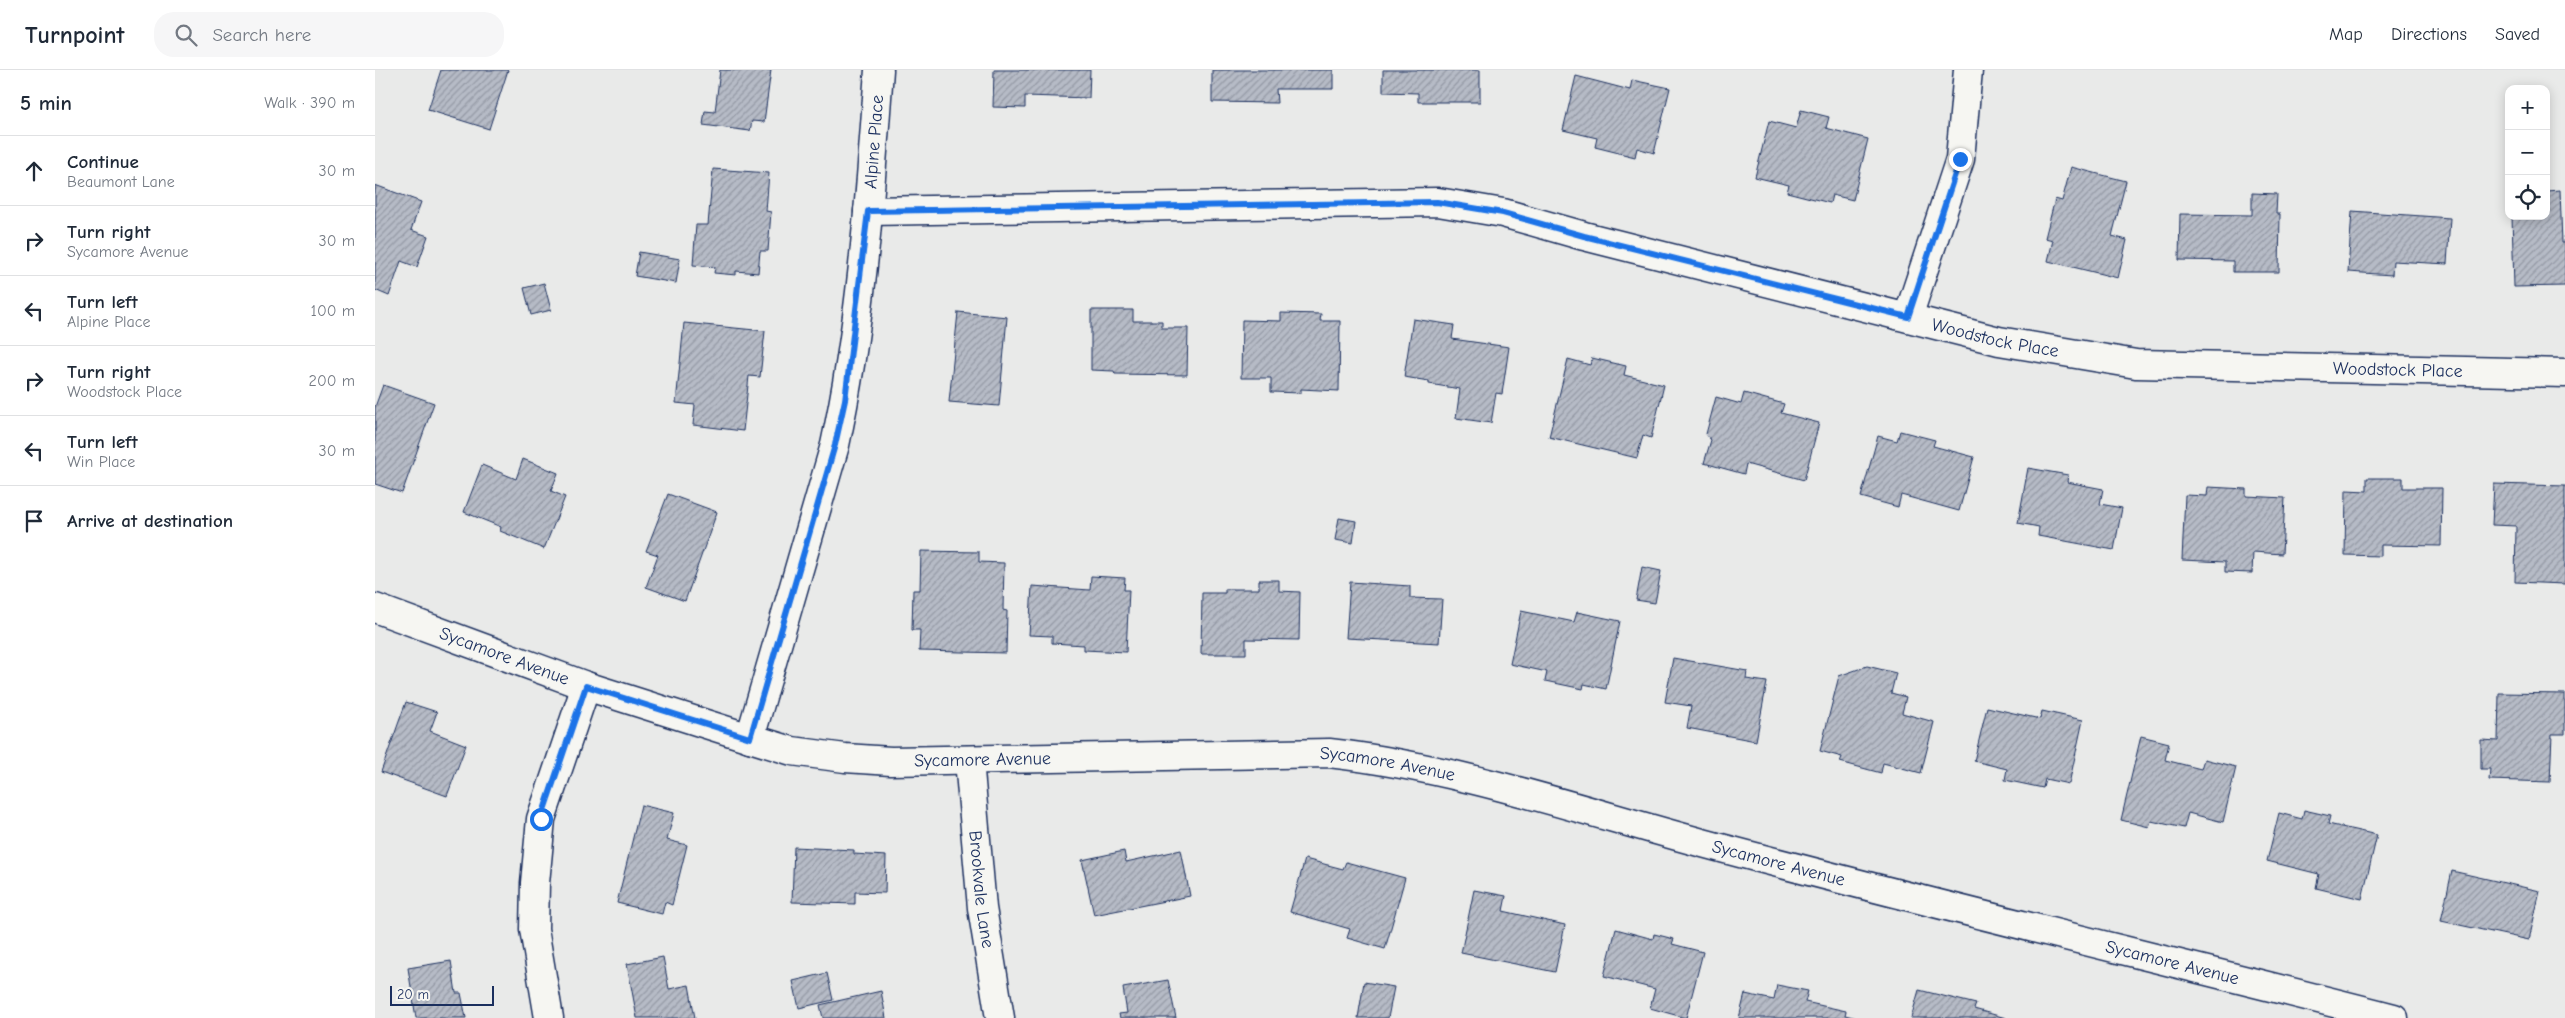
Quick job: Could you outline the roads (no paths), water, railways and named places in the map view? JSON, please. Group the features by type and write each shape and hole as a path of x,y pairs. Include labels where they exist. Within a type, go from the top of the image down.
{"street":[{"name":"Alpine Place","path":"750,738 835,445 845,400 868,211 879,70"},
{"path":"1908,317 1960,159 1969,70"},
{"name":"Woodstock Place","path":"868,211 1437,202 1503,213 1584,236 1908,317 1999,342 2136,364 2565,373"},
{"name":"Sycamore Avenue","path":"375,608 586,686 792,750 845,758 891,761 1329,753 1382,759 1480,781 1723,849 2017,925 2393,1018"},
{"path":"549,1018 535,929 541,819 586,686"},
{"name":"Brookvale Lane","path":"969,760 982,908 1001,1018"}]}
